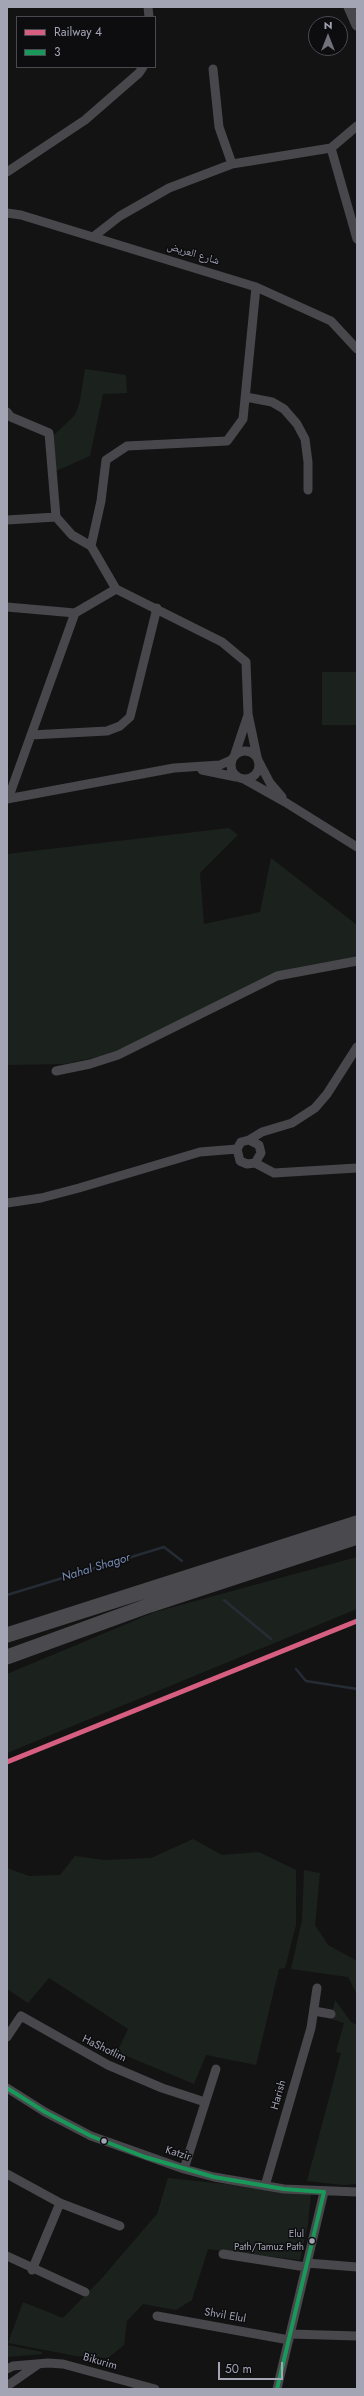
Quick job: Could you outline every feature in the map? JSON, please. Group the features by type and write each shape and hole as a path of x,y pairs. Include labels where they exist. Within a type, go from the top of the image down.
{"highway":[{"path":"7,1634 357,1523"},
{"path":"7,1657 150,1605 357,1537"}],"street":[{"path":"349,7 357,25"},
{"path":"7,172 85,120 139,73 142,68"},
{"path":"213,69 219,127 232,164"},
{"path":"93,237 120,216 169,188 232,164 331,148 357,126"},
{"path":"331,148 357,239"},
{"name":"شارع العريض","path":"7,213 21,215 256,287 331,321 357,349"},
{"path":"92,546 101,501 106,460 127,446 227,441 243,419 256,287"},
{"path":"246,397 272,402 284,409 297,424 305,440 308,462 308,490"},
{"path":"7,412 11,417 49,433 56,516 72,535 92,546 116,589 158,608 222,642 246,662 248,714 258,760 270,783 285,802"},
{"path":"7,520 56,516"},
{"path":"7,606 74,613 116,589"},
{"path":"31,735 107,731 120,726 130,717 158,608"},
{"path":"8,799 74,613"},
{"path":"248,714 233,757 232,771 240,778 285,802 357,847"},
{"path":"8,799 174,768 220,764 247,750 258,760"},
{"path":"174,768 209,771 240,778 256,774 258,760"},
{"path":"56,1071 90,1064 118,1055 277,976 357,960"},
{"path":"7,1203 41,1198 79,1188 200,1152 236,1149 241,1142 249,1140 262,1132 292,1123 309,1112 326,1094 357,1047"},
{"path":"249,1140 256,1142 261,1149 260,1157 255,1163"},
{"path":"236,1149 240,1161 247,1164 255,1163 268,1171 280,1174 357,1168"},
{"name":"Harish","path":"265,2186 311,2028 317,1988"},
{"path":"314,2011 331,2014"},
{"name":"HaShotlim","path":"7,2037 22,2016 108,2065 162,2088 205,2102"},
{"path":"184,2169 216,2069"},
{"name":"Katzir","path":"7,2088 45,2112 91,2136 184,2169 265,2186 324,2192 357,2192"},
{"path":"7,2174 60,2203 120,2226"},
{"path":"277,2389 324,2192"},
{"path":"32,2270 60,2203"},
{"path":"223,2254 306,2265 357,2267"},
{"path":"7,2256 32,2270 85,2292"},
{"name":"Shvil Elul","path":"157,2316 289,2337 357,2336"},
{"path":"7,2388 38,2364"},
{"name":"Bikurim","path":"7,2369 13,2366 63,2364 155,2389"},
{"path":"114,2389 116,2379"}],"shaded area":[{"path":"85,369 126,375 127,393 103,394 90,456 56,471 53,436 75,415 80,401"},
{"path":"322,672 357,672 357,725 322,725"},
{"path":"229,828 238,835 200,873 204,924 260,912 271,858 357,925 357,962 268,981 116,1053 64,1064 7,1065 7,854"},
{"path":"357,1557 357,1609 7,1753 7,1674 155,1612"},
{"path":"193,1839 222,1855 259,1852 296,1870 296,1925 285,1968 279,1969 256,2065 206,2055 194,2084 117,2052 128,2029 49,1978 28,2003 7,1989 7,1868 29,1876 60,1875 75,1856 104,1860 151,1858"},
{"path":"304,1870 320,1873 315,1925 328,1945 357,1961 357,1995 348,1977 291,1969 302,1920"},
{"path":"335,2000 351,2022 357,2025 357,2184 343,2185 307,2181 341,2053 336,2052 344,2023 331,2019"},
{"path":"168,2178 311,2193 308,2224 300,2260 208,2249 192,2300 176,2310 143,2304 127,2321 124,2345 108,2358 76,2356 8,2343 23,2302 63,2318 102,2278 157,2214"},
{"path":"7,2345 42,2352 42,2354 7,2357"}],"waterway":[{"name":"Nahal Shagor","path":"7,1595 164,1547 182,1561"},
{"name":"Nahal Shagor","path":"224,1600 271,1639"},
{"name":"Nahal Shagor","path":"296,1669 306,1681 357,1689"}],"rail line":[{"name":"4","path":"7,1762 357,1621"}],"transit line":[{"name":"3","path":"7,2088 45,2112 91,2136 145,2157 214,2177 284,2189 324,2192 277,2389"}],"place":[{"name":"Elul Path/Tamuz Path","path":"312,2241"}]}
